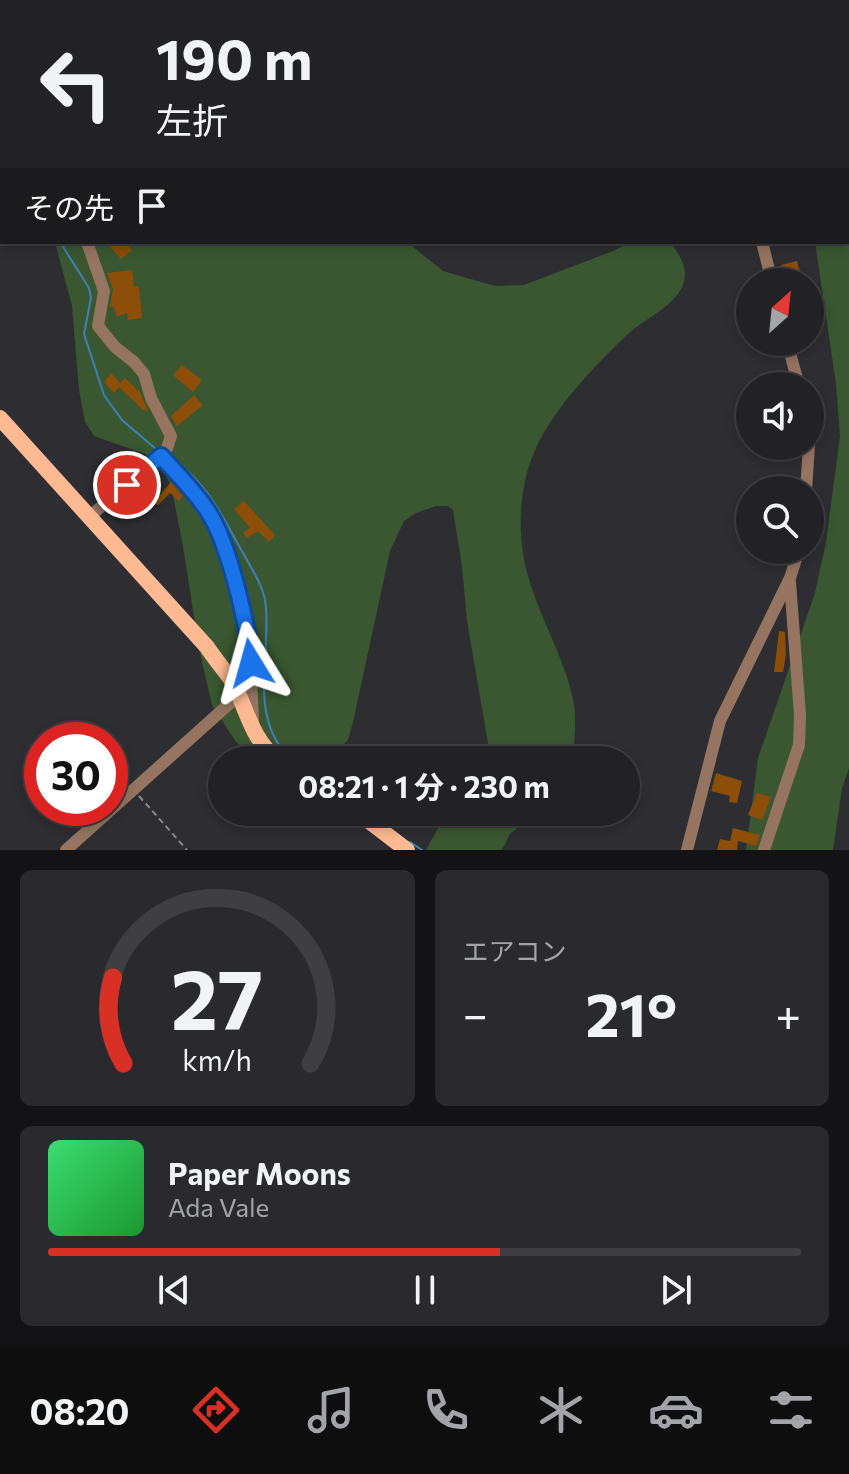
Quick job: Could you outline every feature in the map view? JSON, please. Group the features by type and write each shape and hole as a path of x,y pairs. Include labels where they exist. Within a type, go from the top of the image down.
{"main road":[{"path":"0,418 207,647 230,679 263,746"},
{"path":"375,826 407,850"}],"street":[{"path":"88,244 104,291 98,326 144,374 155,407 171,432 167,448 161,456 89,517"},
{"path":"762,244 768,268"},
{"path":"161,456 209,512 221,538 249,638 253,721 250,725"},
{"path":"687,850 720,721 794,564"},
{"path":"764,850 799,745 800,715 790,578"},
{"path":"66,850 238,696"}],"path":[{"path":"133,790 187,850"}],"green space":[{"path":"56,244 409,244 443,271 495,286 524,285 626,244 672,244 685,270 684,281 675,297 628,334 577,387 553,418 536,448 525,479 521,513 522,547 534,594 573,699 574,746 487,746 453,510 448,506 436,506 404,521 390,551 348,740 342,746 241,746 212,705 199,649 171,485 159,464 145,454 94,436 85,422 72,306"},
{"path":"815,244 849,244 849,768 842,788 833,850 746,850 758,758 815,593 821,564 824,564 840,436 824,303 824,268 819,268"},
{"path":"439,826 519,826 510,834 502,850 426,850"}],"building":[{"path":"108,244 126,244 132,250 121,259"},
{"path":"797,261 799,268 782,268 781,265"},
{"path":"132,270 134,286 139,287 142,318 128,320 127,313 117,317 114,307 110,307 113,289 107,273"},
{"path":"182,365 202,380 193,392 173,375"},
{"path":"111,373 120,383 125,378 140,392 148,411 143,410 119,387 114,393 104,382"},
{"path":"194,395 203,405 177,426 171,416"},
{"path":"171,482 183,496 179,501 170,493 158,505 154,502"},
{"path":"244,501 275,535 269,542 258,531 247,538 243,532 250,528 234,509"},
{"path":"779,631 785,632 786,654 783,672 774,672"},
{"path":"716,773 742,781 737,803 729,802 730,796 711,791"},
{"path":"757,793 771,797 762,820 748,815"},
{"path":"733,828 760,835 756,846 738,841 737,850 717,850 720,839 730,841"}],"waterway":[{"path":"61,244 89,288 91,298 84,334 104,395 122,420 157,450"},
{"path":"170,458 204,488 261,587 266,609 265,708 280,746"},
{"path":"410,842 422,850"}],"route":[{"path":"127,485 161,456 209,512 221,538 234,581 249,638 251,663"}]}
